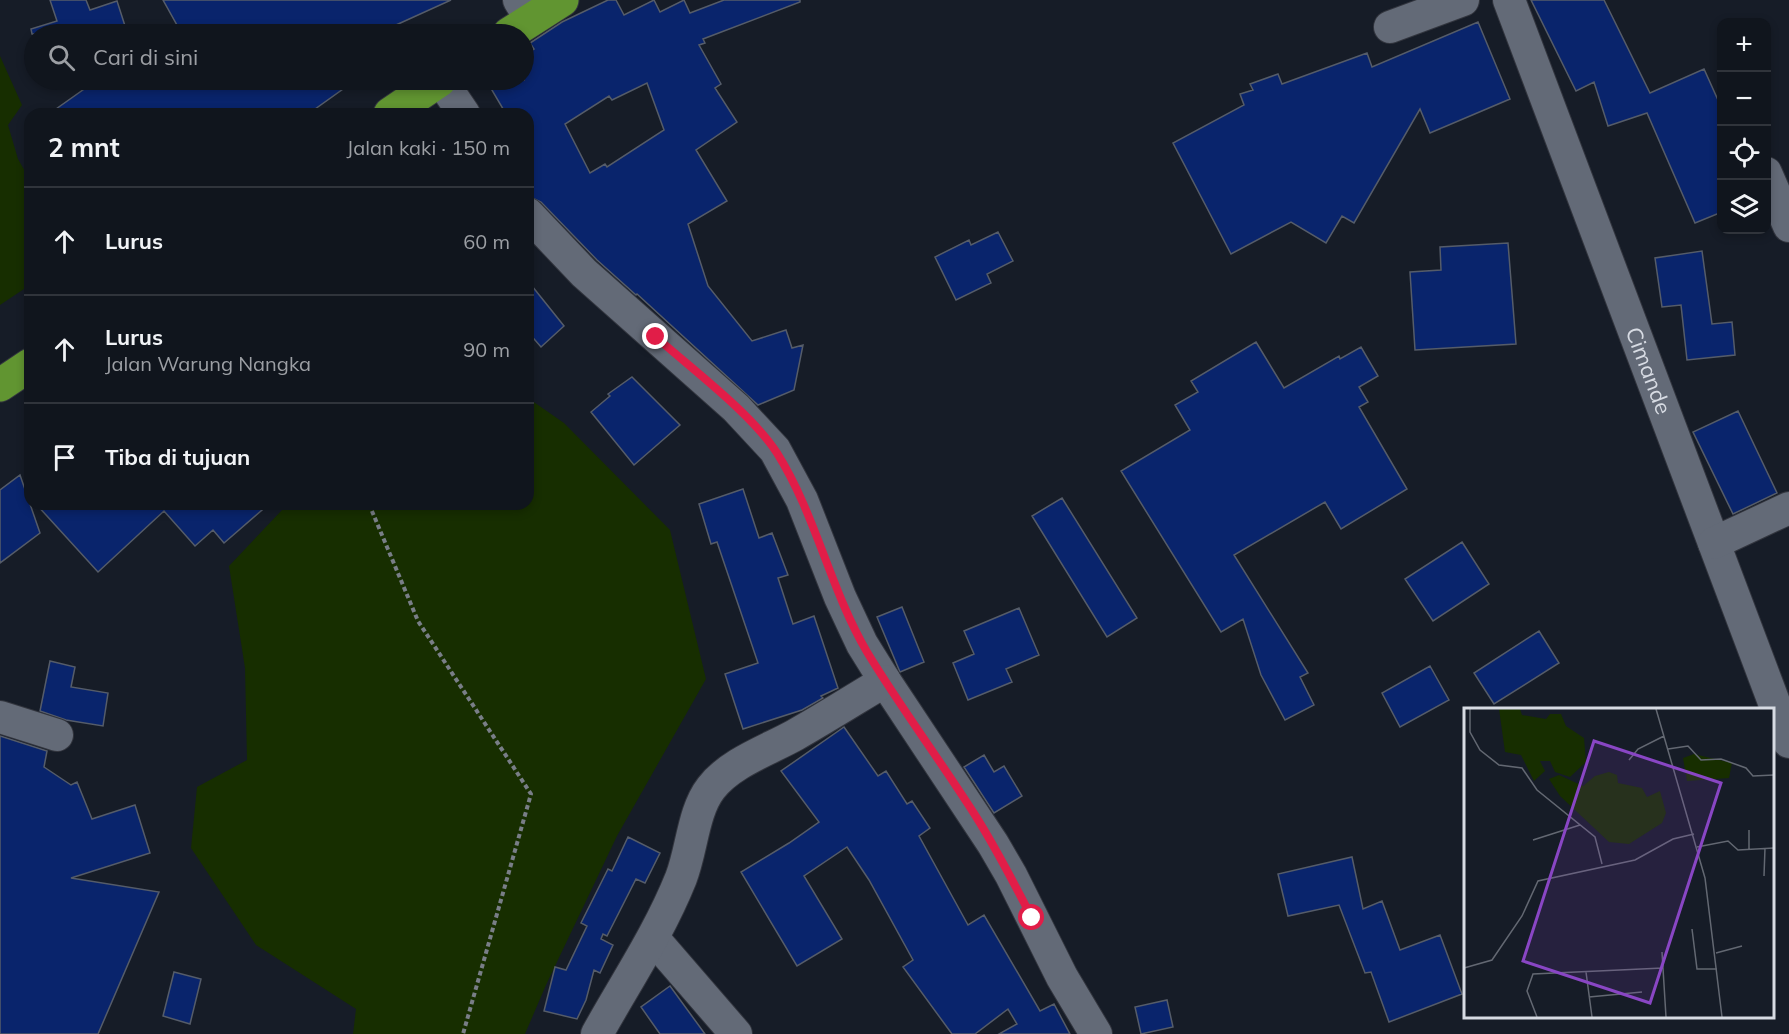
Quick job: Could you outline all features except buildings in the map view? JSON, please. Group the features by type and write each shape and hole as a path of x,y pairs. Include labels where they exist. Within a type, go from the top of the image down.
{"highway":[{"path":"520,18 562,0"},
{"path":"399,108 425,90"},
{"path":"0,385 24,369"}],"street":[{"path":"1390,27 1463,0"},
{"name":"Cimande","path":"1509,0 1789,742"},
{"path":"447,90 460,108"},
{"path":"1770,180 1789,226"},
{"path":"534,220 584,273 736,408 775,450 802,500 852,622 885,681 993,844 1011,875 1057,969 1096,1034"},
{"path":"1714,543 1789,508"},
{"path":"597,1034 653,938 681,877 703,800 711,787 734,769 885,681"},
{"path":"0,717 57,735"},
{"path":"653,938 736,1034"}],"path":[{"path":"372,510 418,621 531,794 463,1034"}],"green space":[{"path":"0,56 22,105 8,125 18,159 24,170 24,289 0,305"},
{"path":"534,402 564,423 670,530 706,679 617,836 525,1034 353,1034 356,1009 256,945 191,848 197,787 247,760 245,668 229,566 282,510 534,510"}],"route":[{"path":"656,337 736,408 775,450 802,500 840,597 862,644 938,762 974,813 1011,875 1032,918"}]}
